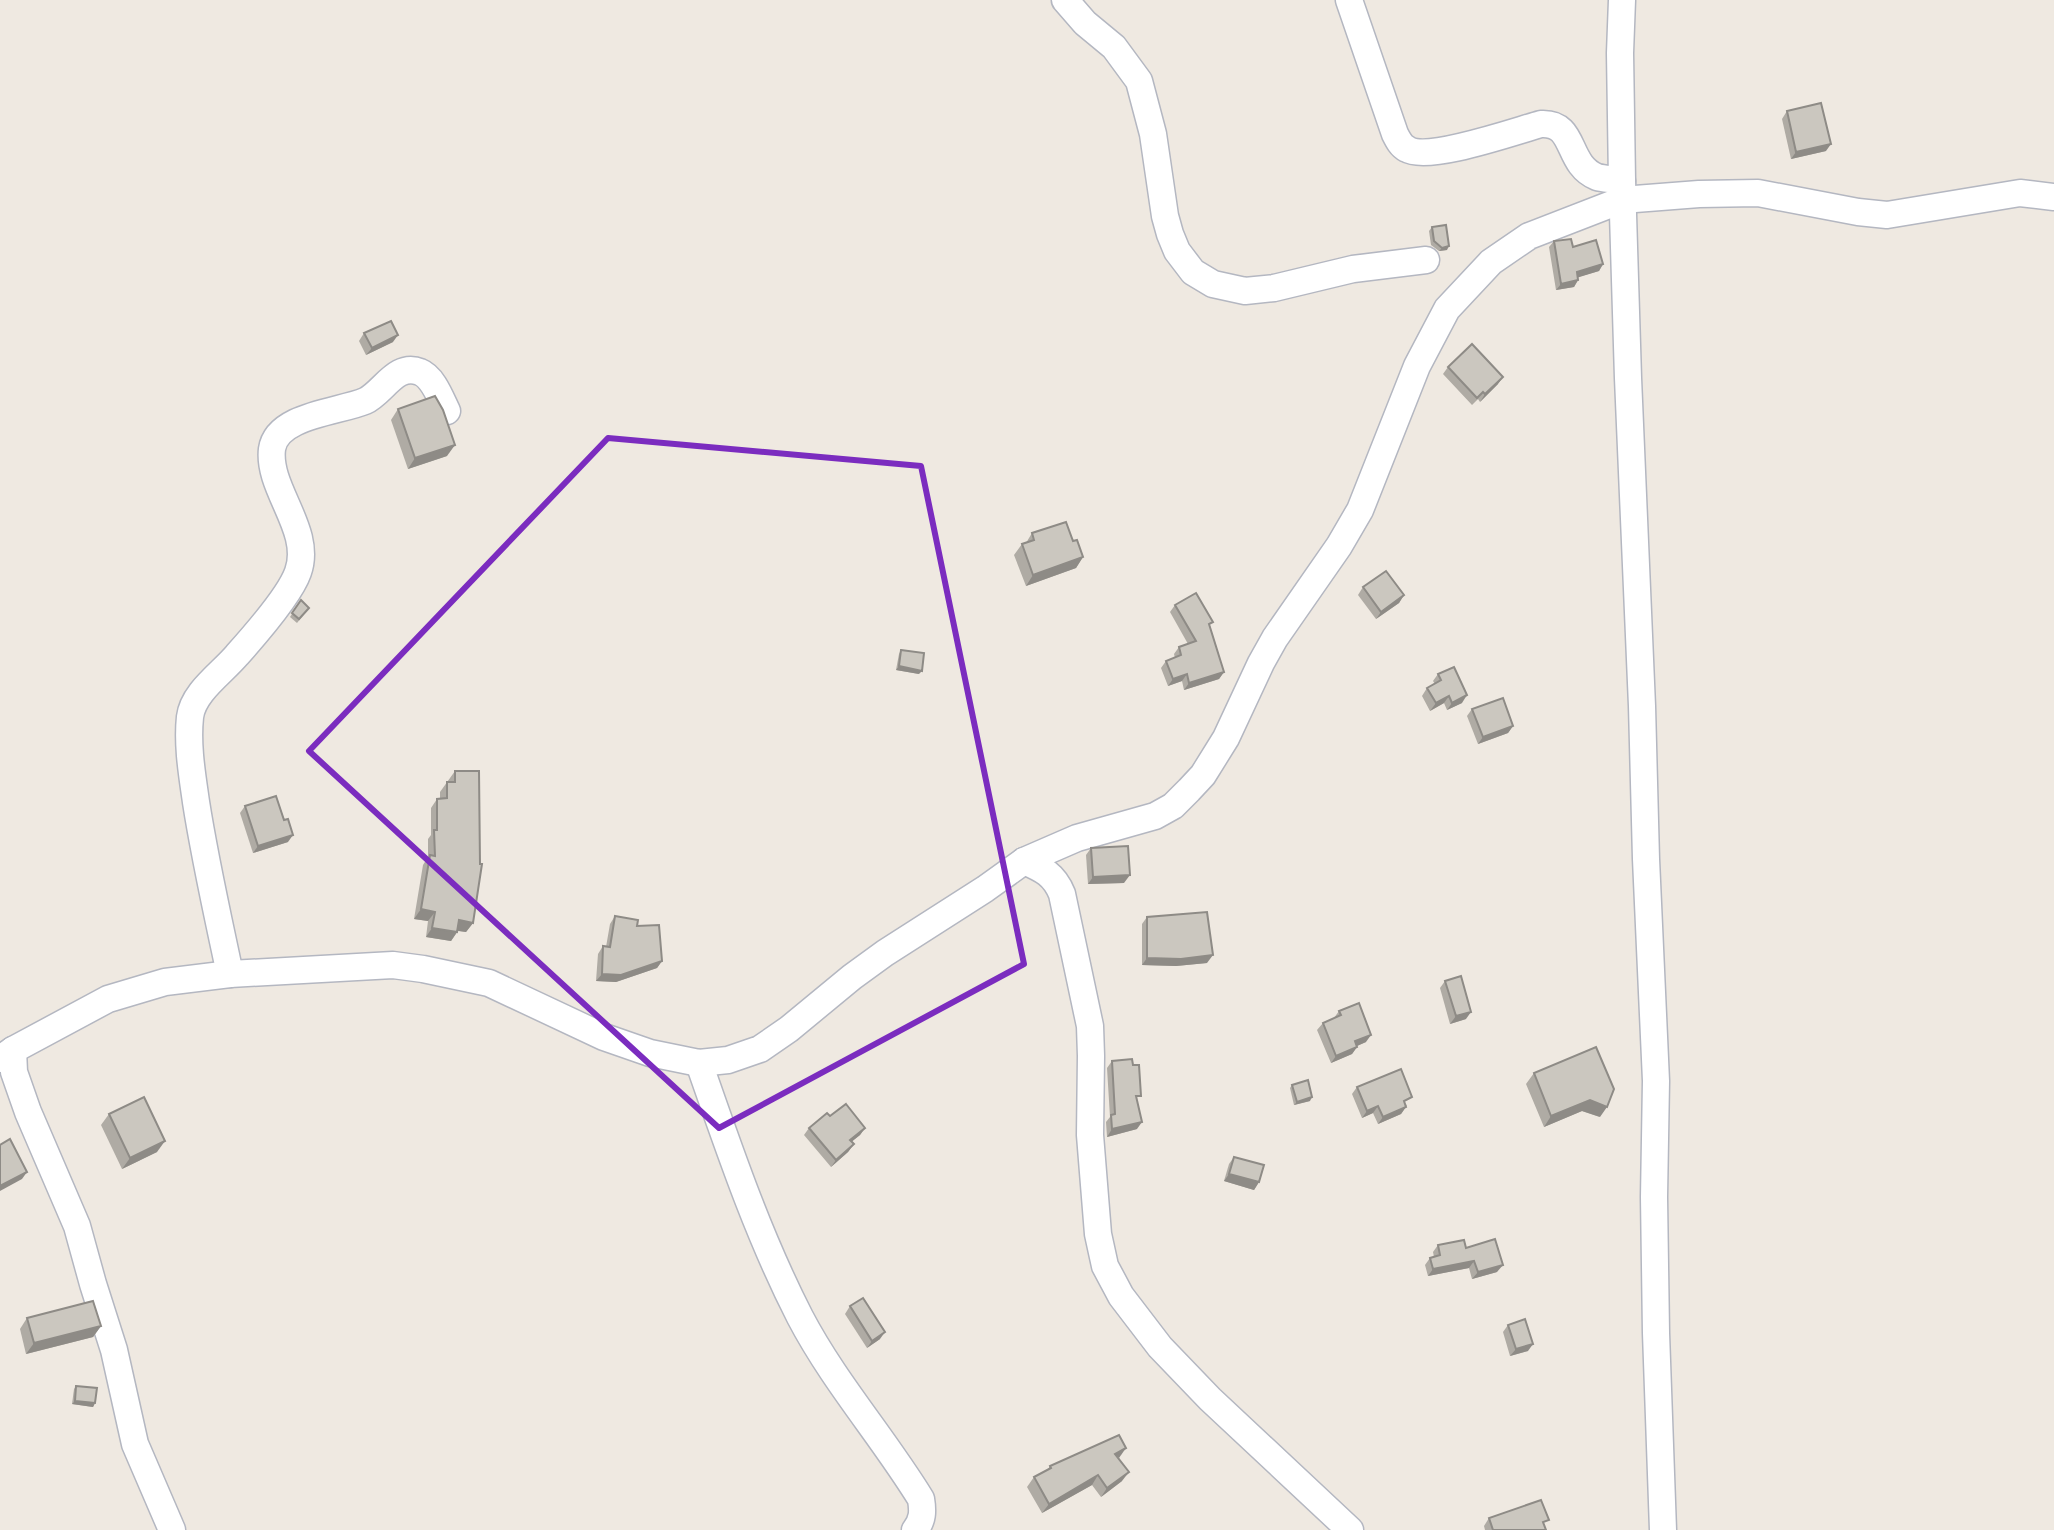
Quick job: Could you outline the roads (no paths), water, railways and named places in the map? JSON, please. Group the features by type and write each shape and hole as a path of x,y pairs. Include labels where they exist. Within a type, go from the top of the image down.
{"street":[{"path":"1065,0 1085,23 1114,47 1139,81 1153,134 1170,234 1177,251 1193,272 1213,284 1245,291 1274,288 1353,269 1426,260"},
{"path":"1349,0 1395,134 1406,149 1415,152 1437,152 1551,123 1563,129 1572,152 1586,169 1622,190 1758,193 1887,215 2020,193 2054,197"},
{"path":"1622,0 1622,190 1656,1081 1656,1333 1663,1530"},
{"path":"172,1530 135,1444 114,1350 77,1226 6,1055 108,999 165,982 230,974 393,965 489,983 604,1037 650,1053 699,1063 728,1060 760,1049 885,953 1024,861 1077,838 1155,816 1173,806 1203,775 1226,738 1275,638 1339,546 1360,510 1417,366 1447,309 1491,262 1529,236 1622,190"},
{"path":"230,974 206,864 189,738 191,713 201,695 283,598 299,571 299,534 278,483 272,447 288,427 303,419 366,400 380,391 391,378 411,370 427,376 447,411"},
{"path":"1024,861 1049,873 1058,882 1073,939 1090,1026 1090,1135 1098,1234 1105,1266 1121,1296 1160,1347 1210,1399 1350,1530"},
{"path":"699,1063 746,1197 801,1318 828,1365 921,1499 921,1522 915,1530"}]}
